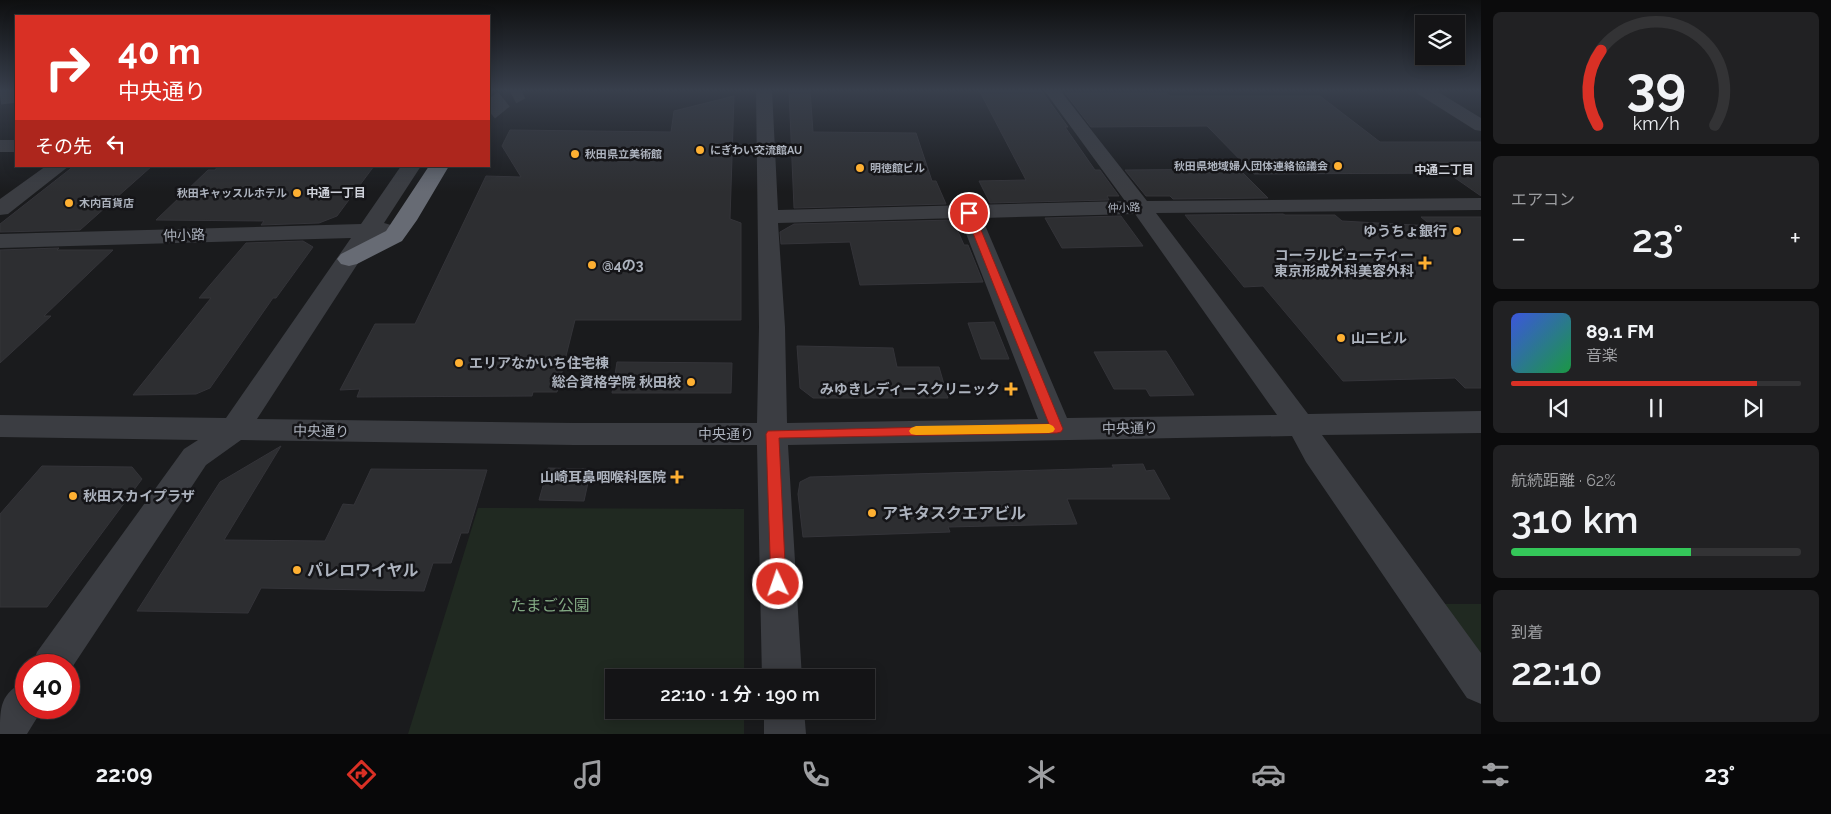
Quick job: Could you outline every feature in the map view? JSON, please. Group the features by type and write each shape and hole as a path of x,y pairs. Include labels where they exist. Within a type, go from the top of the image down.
{"highway":[{"path":"349,259 394,236 438,167"}],"street":[{"path":"765,124 772,327 772,434 782,669"},
{"path":"1078,124 1301,426 1317,454 1481,685"},
{"path":"0,146 15,146"},
{"path":"0,209 58,167"},
{"path":"59,654 195,457 234,430 411,167"},
{"name":"仲小路","path":"767,217 1141,207 1481,204"},
{"path":"969,213 1057,429"},
{"name":"仲小路","path":"0,240 399,230"},
{"name":"中央通り","path":"0,426 234,430 772,434 1481,422"},
{"path":"3,734 15,717"},
{"path":"784,719 785,734"}],"green space":[{"name":"たまご公園","path":"478,508 744,509 744,669 605,669 605,719 744,719 744,734 408,734"},
{"path":"1443,604 1481,604 1481,654"}],"building":[{"path":"672,124 733,124 730,219 741,223 741,320 575,320 557,392 533,392 532,396 357,397 360,389 340,390 375,324 415,324 486,176 521,177 502,146 510,130 671,132"},
{"name":"明徳館ビル","path":"790,124 812,124 813,132 916,133 932,181 936,181 946,204 794,208"},
{"path":"997,124 1066,124 1068,127 1065,127 1095,170 1100,170 1119,196 1107,196 1109,200 990,203 979,181 1026,180"},
{"path":"1089,124 1357,124 1380,142 1481,142 1481,196 1448,173 1254,174 1207,126 1091,127"},
{"path":"73,167 151,167 80,230 0,232 0,224"},
{"name":"秋田キャッスルホテル","path":"217,167 373,167 337,216 319,223 261,225 264,221 156,220 208,170 215,170"},
{"path":"1239,169 1268,198 1173,199 1170,196 1146,196 1125,170"},
{"path":"1185,215 1335,215 1342,221 1432,226 1421,217 1481,217 1481,388 1465,388 1455,378 1343,381 1263,286 1244,287"},
{"path":"1121,216 1143,246 1062,248 1045,218"},
{"path":"953,220 964,245 968,245 983,282 860,285 850,242 781,244 780,232 794,224"},
{"path":"303,241 313,247 276,298 273,298 210,388 196,394 133,395 211,298 199,298 246,243"},
{"path":"59,248 57,250 113,250 44,316 51,316 0,363 0,250"},
{"path":"994,322 1009,359 981,359 968,323"},
{"path":"797,346 893,348 897,367 939,367 948,398 813,398 800,388"},
{"path":"1166,351 1194,395 1150,396 1146,389 1114,389 1094,352"},
{"path":"617,362 732,363 731,393 612,393"},
{"path":"281,446 224,540 325,541 343,504 354,505 371,469 487,470 468,533 461,533 451,563 433,563 424,591 261,588 248,613 137,611 220,482"},
{"path":"1143,464 1146,471 1154,470 1170,499 1067,499 1077,524 948,527 950,532 803,537 798,494 800,482 810,477 1114,468 1112,465"},
{"name":"秋田スカイプラザ","path":"42,466 132,467 142,479 47,607 0,607 0,514"},
{"path":"548,468 591,469 584,501 539,500"}],"slow traffic":[{"path":"916,431 1049,429"}],"place":[{"name":"にぎわい交流館AU","path":"700,150"},
{"name":"秋田県立美術館","path":"575,154"},
{"name":"秋田県地域婦人団体連絡協議会","path":"1338,166"},
{"name":"明徳館ビル","path":"860,168"},
{"name":"秋田キャッスルホテル","path":"297,193"},
{"name":"木内百貨店","path":"69,203"},
{"name":"ゆうちょ銀行","path":"1457,231"},
{"name":"コーラルビューティー 東京形成外科美容外科","path":"1425,263"},
{"name":"@4の3","path":"592,265"},
{"name":"山二ビル","path":"1341,338"},
{"name":"エリアなかいち住宅棟","path":"459,363"},
{"name":"総合資格学院 秋田校","path":"691,382"},
{"name":"みゆきレディースクリニック","path":"1011,389"},
{"name":"山崎耳鼻咽喉科医院","path":"677,477"},
{"name":"秋田スカイプラザ","path":"73,496"},
{"name":"アキタスクエアビル","path":"872,513"},
{"name":"パレロワイヤル","path":"297,570"}],"district":[{"name":"中通二丁目","path":"1444,170"},
{"name":"中通一丁目","path":"336,193"}],"route":[{"path":"778,584 772,434 1057,429 969,213"}]}
